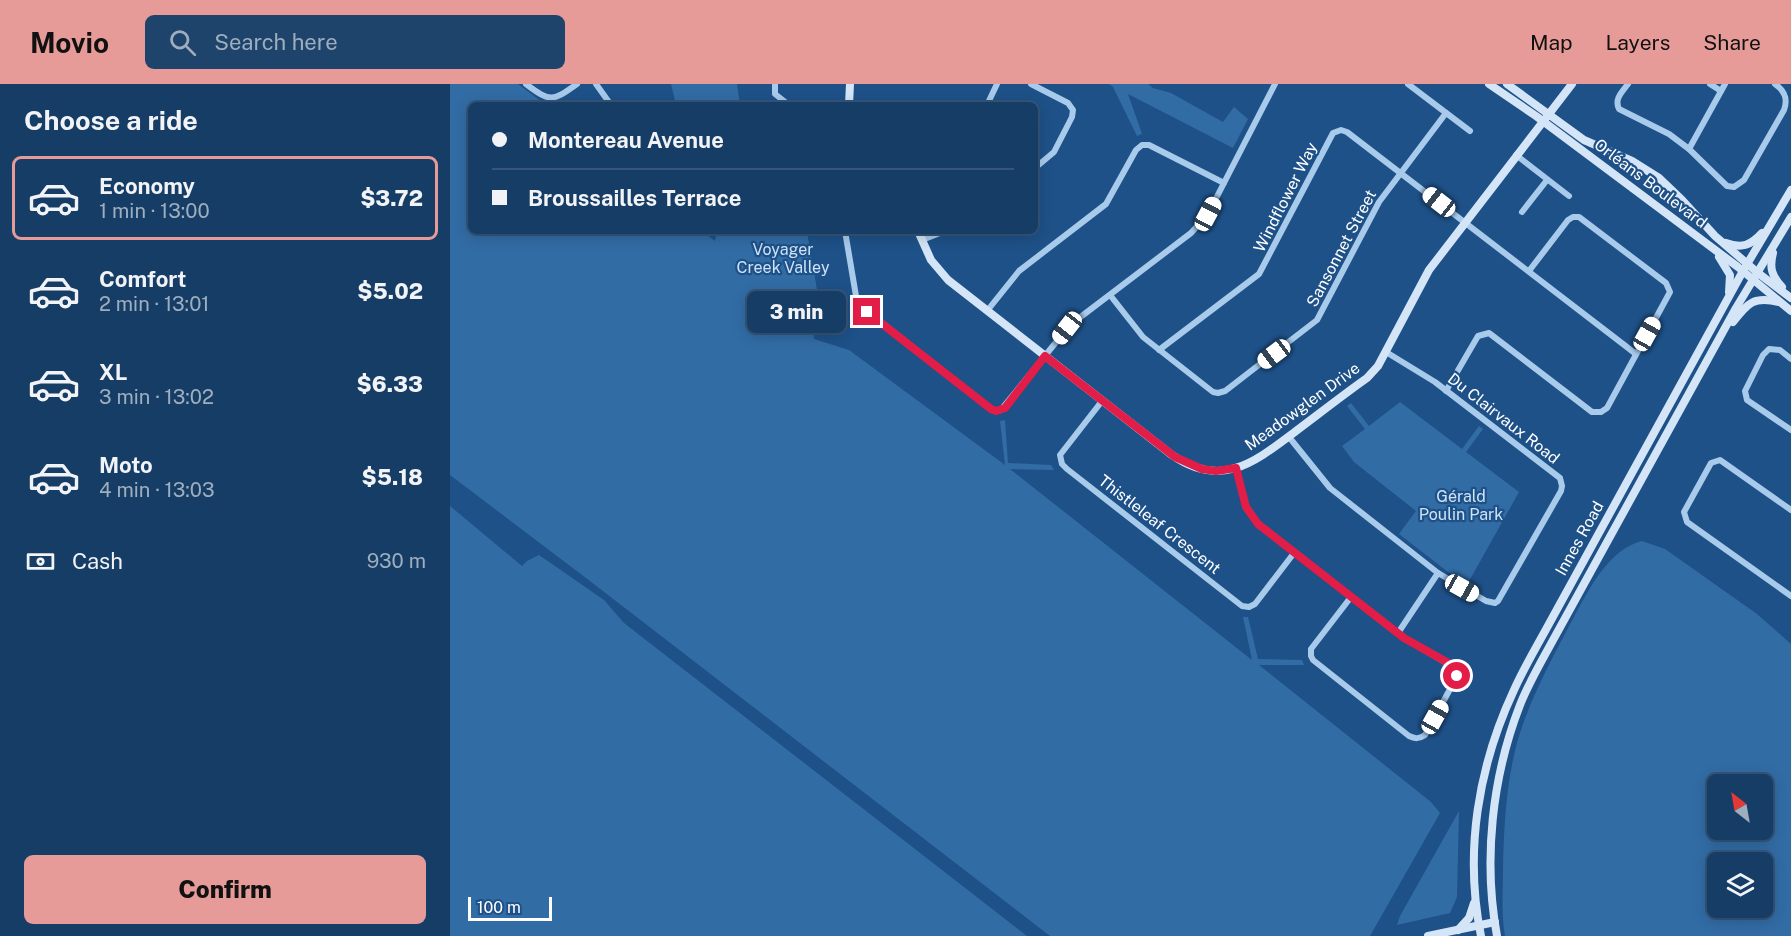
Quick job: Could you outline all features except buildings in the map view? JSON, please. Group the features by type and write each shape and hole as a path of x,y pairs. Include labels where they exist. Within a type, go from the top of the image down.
{"main road":[{"path":"849,102 850,84"},
{"name":"Orléans Boulevard","path":"1489,84 1590,143 1632,161 1650,172 1670,188 1745,268 1791,297"},
{"name":"Orléans Boulevard","path":"1507,84 1545,118 1713,250 1745,268"},
{"name":"Meadowglen Drive","path":"919,234 940,274 1172,455 1202,469 1216,471 1236,468 1254,462 1371,375 1386,352 1429,270 1572,84"},
{"path":"1720,241 1737,246 1750,244 1761,235 1789,193"},
{"name":"Innes Road","path":"1481,936 1475,898 1476,810 1486,765 1502,717 1544,633 1745,268 1789,193"},
{"name":"Innes Road","path":"1497,936 1491,844 1501,770 1520,705 1546,651 1755,276 1791,217"},
{"path":"1779,238 1772,256 1771,270 1774,278 1791,297"},
{"path":"1713,250 1730,275 1730,287 1724,306"},
{"name":"Orléans Boulevard","path":"1755,276 1779,302 1791,311"},
{"path":"1715,347 1750,303 1760,299 1779,302"},
{"path":"1458,930 1469,918 1475,898"},
{"path":"1428,936 1495,922"},
{"path":"1458,930 1473,936"}],"street":[{"path":"526,84 543,97 550,99 559,97 577,84"},
{"path":"596,84 609,102"},
{"path":"775,84 775,94 785,102"},
{"path":"988,102 997,84"},
{"path":"1031,84 1068,103 1073,110 1072,117 1054,152 1038,165"},
{"path":"846,234 856,296 862,307 991,409 996,411 1005,408 1070,325 1191,233 1208,214 1275,84"},
{"path":"1408,84 1470,131"},
{"path":"1628,84 1616,101 1619,109 1669,134 1689,149 1727,186 1734,187 1742,184 1786,104 1785,95 1775,84"},
{"path":"1689,149 1723,87 1710,84"},
{"name":"Sansonnet Street","path":"1110,295 1138,331 1159,350 1213,392 1225,391 1317,320 1379,202 1446,113"},
{"name":"Windflower Way","path":"1159,350 1259,274 1333,133 1341,130 1347,132 1401,173 1636,354"},
{"path":"987,311 1018,271 1106,204 1136,150 1142,145 1149,145 1224,183"},
{"path":"1516,155 1569,196"},
{"path":"1522,212 1547,180"},
{"path":"1446,391 1478,336 1489,333 1592,412 1598,413 1607,408 1670,292 1669,286 1579,217 1568,220 1529,271"},
{"path":"922,240 937,234"},
{"path":"1791,359 1779,350 1769,349 1763,355 1745,391 1747,400 1791,430"},
{"name":"Du Clairvaux Road","path":"1289,436 1330,488 1438,573 1486,601 1495,603 1498,601 1562,486 1560,478 1446,391 1414,368 1386,352"},
{"name":"Thistleleaf Crescent","path":"1102,401 1060,455 1062,464 1067,469 1242,606 1249,607 1255,604 1294,553"},
{"path":"1791,510 1720,460 1711,463 1684,512 1688,522 1791,596"},
{"path":"1236,468 1248,513 1258,524 1398,633 1452,665 1457,672 1455,680 1425,735 1418,738 1409,736 1313,660 1311,649 1351,597"},
{"path":"1398,633 1438,573"}],"green space":[{"name":"Voyager Creek Valley","path":"450,84 518,84 542,102 468,102 468,234 706,234 715,241 716,234 807,234 823,324 812,317 814,339 849,350 1005,465 1000,421 1005,420 1008,463 1051,465 1054,470 1010,469 1252,660 1243,617 1248,617 1258,659 1302,660 1304,665 1259,665 1431,802 1440,813 1370,936 1050,936 450,475"},
{"path":"671,84 737,84 740,102 675,102"},
{"path":"1109,84 1148,84 1153,88 1171,93 1223,122 1234,107 1248,119 1233,148 1128,94 1142,134 1137,136 1113,87"},
{"name":"Gérald Poulin Park","path":"1400,402 1462,449 1479,426 1483,429 1466,452 1519,492 1468,583 1448,572 1399,534 1416,511 1354,462 1342,446 1365,429 1347,406 1351,403 1369,426"},
{"path":"450,506 522,566 539,555 604,600 624,623 1027,936 450,936"},
{"path":"1642,541 1665,549 1757,614 1791,644 1791,936 1505,936 1502,902 1506,813 1513,758 1523,724 1547,669 1586,594 1601,571 1620,552"},
{"path":"1459,811 1457,897 1450,913 1397,925 1400,916"}],"route":[{"path":"867,312 991,409 996,411 1005,408 1045,356 1175,457 1202,469 1216,471 1236,468 1248,513 1258,524 1404,638 1452,665 1457,676"}]}
